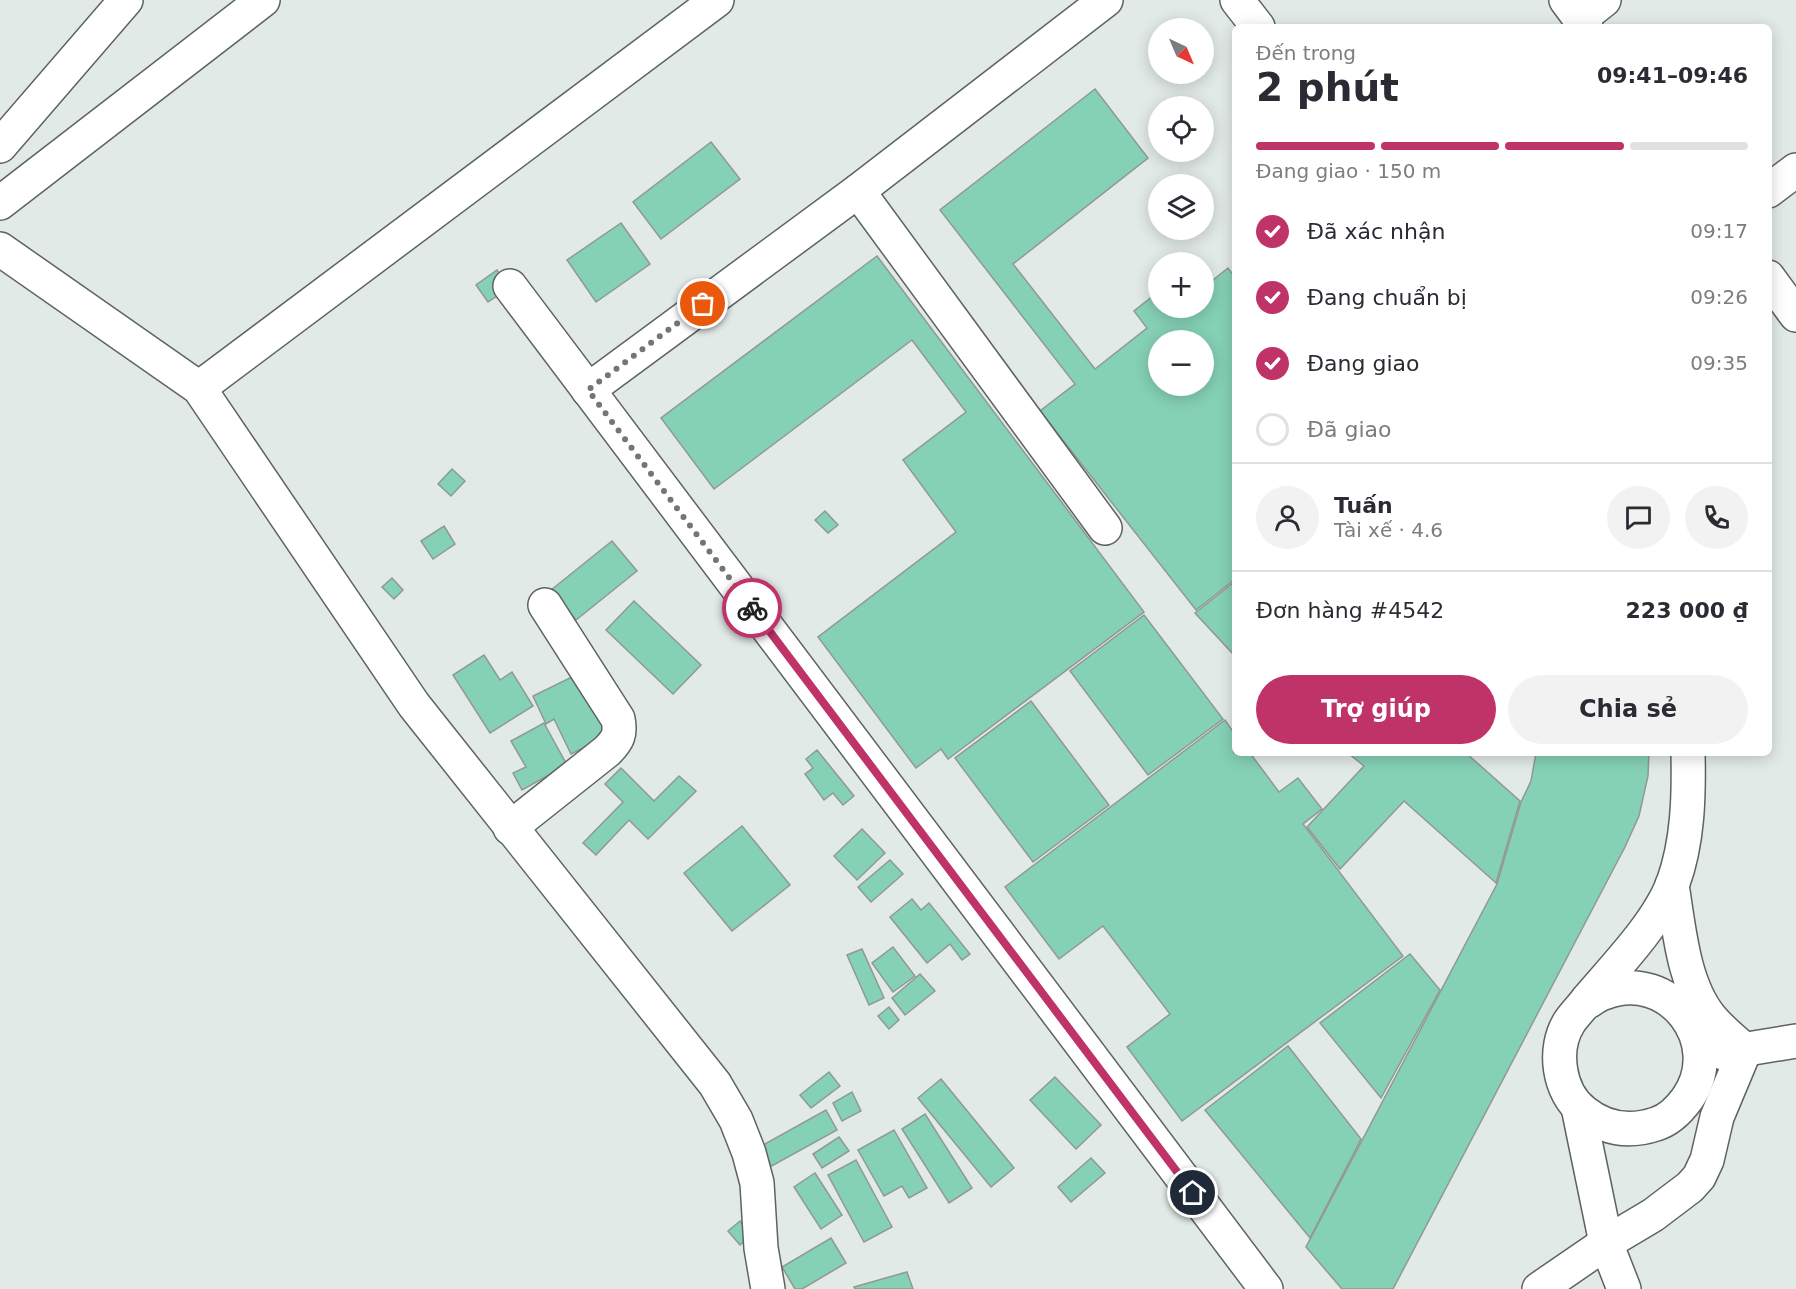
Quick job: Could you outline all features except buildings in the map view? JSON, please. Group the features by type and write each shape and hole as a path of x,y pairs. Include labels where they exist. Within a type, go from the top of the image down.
{"street":[{"path":"0,146 126,0"},
{"path":"0,202 263,0"},
{"path":"199,388 717,0"},
{"path":"588,390 858,190 1106,0"},
{"path":"1237,0 1256,24"},
{"path":"1772,188 1796,170"},
{"path":"858,190 1105,528"},
{"path":"0,249 199,388 414,705 715,1084 736,1120 749,1153 756,1183 761,1248 768,1289"},
{"path":"1772,282 1796,315"},
{"path":"510,286 1266,1289"},
{"path":"510,828 607,751 617,741 621,731 618,719 545,605"},
{"path":"1584,1004 1604,993 1628,987 1652,991 1674,1003 1690,1021 1701,1055 1694,1090 1680,1109 1662,1122 1640,1129 1617,1128 1595,1121 1578,1107 1565,1088 1559,1066 1561,1043 1569,1022 1584,1004 1642,935 1672,885 1681,856 1686,822 1688,756"},
{"path":"1672,885 1685,960 1699,999 1710,1017 1745,1050"},
{"path":"1701,1055 1796,1041"},
{"path":"1539,1289 1668,1204 1699,1177 1707,1160 1723,1100 1745,1050"},
{"path":"1578,1107 1606,1243 1624,1289"}],"way so far":[{"path":"703,304 588,390 752,608"}],"route":[{"path":"752,608 1193,1193"}]}
